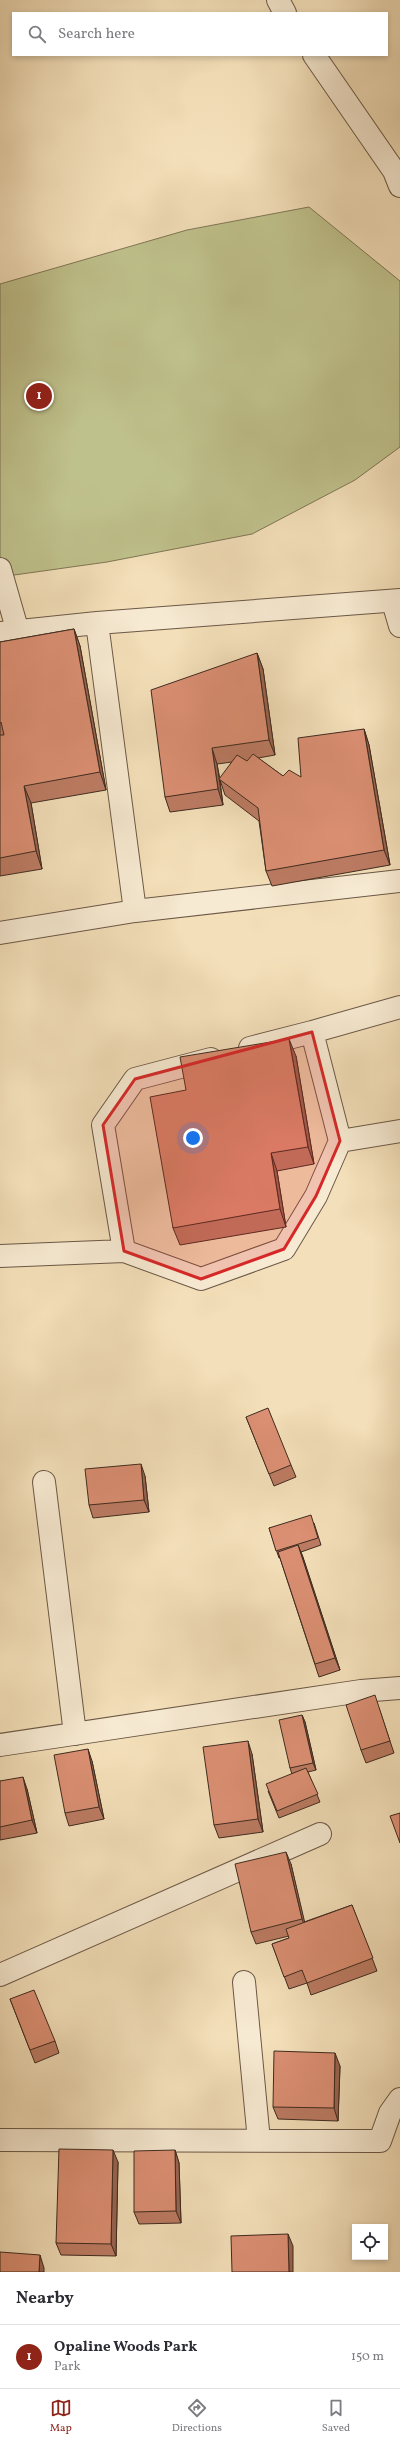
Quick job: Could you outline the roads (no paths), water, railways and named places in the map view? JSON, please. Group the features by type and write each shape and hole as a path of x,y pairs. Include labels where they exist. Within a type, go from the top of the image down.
{"street":[{"path":"278,0 284,12"},
{"path":"315,56 398,175"},
{"path":"0,569 9,633 97,623 397,601 400,626"},
{"path":"97,623 135,911"},
{"path":"0,933 135,911 400,881"},
{"path":"124,1251 103,1124 135,1079 400,1007"},
{"path":"0,1256 124,1251 200,1279 284,1249 316,1196 340,1141 312,1032"},
{"path":"340,1141 400,1131"},
{"path":"44,1482 75,1734"},
{"path":"0,1745 361,1691 400,1688"},
{"path":"0,1975 320,1834"},
{"path":"244,1982 259,2141"},
{"path":"0,2140 380,2141 390,2113 400,2099"}],"place":[{"name":"Opaline Woods Park","path":"39,396"}]}
